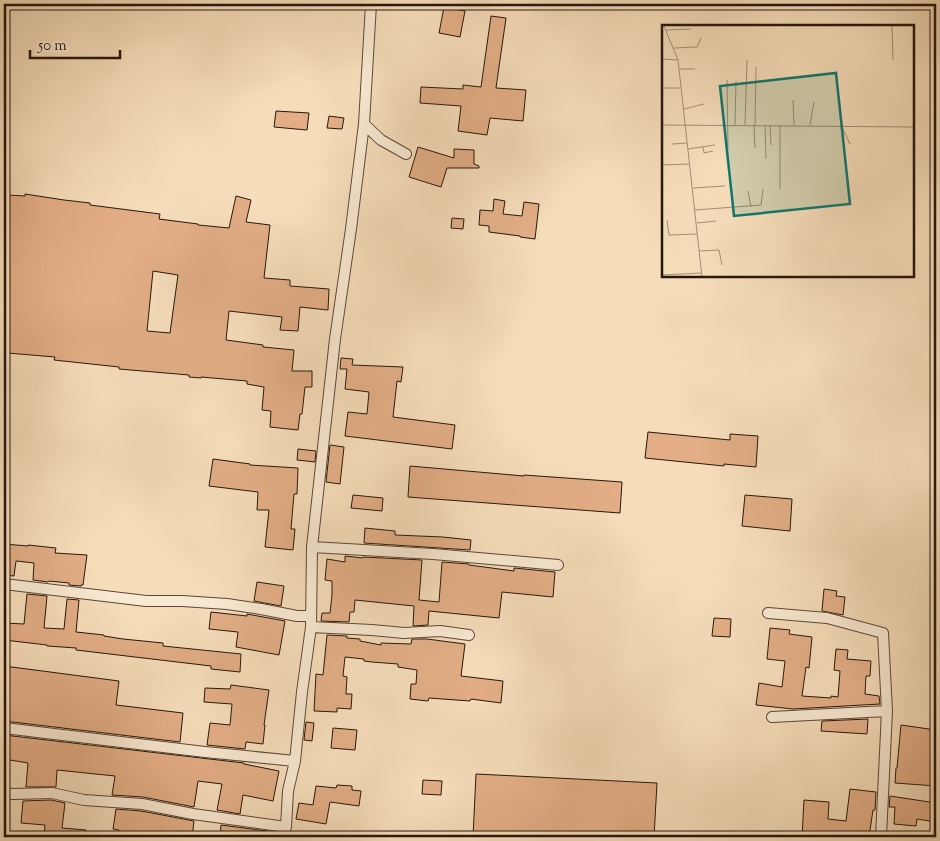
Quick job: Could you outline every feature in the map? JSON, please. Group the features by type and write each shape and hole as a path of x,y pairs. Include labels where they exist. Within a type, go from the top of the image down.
{"street":[{"path":"282,837 286,827 288,790 294,761 311,622 312,547 335,339 364,124 371,4"},
{"path":"364,124 381,140 406,154"},
{"path":"312,547 433,554 558,565"},
{"path":"4,584 146,601 227,604 288,613 311,622 372,630 404,633 440,631 469,635"},
{"path":"768,613 827,618 883,634 886,711 881,837"},
{"path":"772,717 886,711"},
{"path":"4,728 294,761"},
{"path":"4,793 52,793 84,800 142,804 193,814 286,827"}],"building":[{"path":"444,7 465,11 460,37 439,33"},
{"path":"491,16 506,18 496,88 526,90 523,121 490,118 487,135 458,131 461,106 420,103 421,87 463,89 463,85 481,87"},
{"path":"276,111 309,113 307,130 274,127"},
{"path":"329,116 344,118 342,129 327,128"},
{"path":"418,147 454,158 454,149 474,150 474,164 479,166 479,168 447,168 441,187 409,177"},
{"path":"25,194 90,203 90,205 160,214 159,219 229,228 236,196 251,200 246,222 270,225 264,278 290,280 290,286 329,289 328,310 300,307 298,331 280,330 282,317 229,311 226,340 263,345 263,347 294,350 292,371 312,371 312,387 305,387 298,430 270,427 271,411 262,410 264,387 247,384 247,381 119,369 119,367 54,360 55,357 7,353 9,335 4,335 4,228 7,195 25,196","holes":["153,271 178,275 170,333 147,331"]},
{"path":"494,199 505,201 503,214 522,216 524,202 539,204 535,239 489,232 489,226 479,225 480,210 493,211"},
{"path":"452,218 464,219 463,229 451,228"},
{"path":"341,358 353,359 352,365 403,367 401,382 397,381 393,417 455,425 452,449 345,436 348,412 367,414 369,392 345,389 347,369 340,369"},
{"path":"648,432 730,440 730,434 758,436 756,467 724,464 724,466 645,458"},
{"path":"330,445 344,447 340,484 326,482"},
{"path":"298,449 316,451 315,462 297,460"},
{"path":"213,459 250,465 298,468 297,494 294,494 291,529 295,529 293,550 265,547 269,510 257,510 258,492 209,486"},
{"path":"410,466 622,482 620,513 408,497"},
{"path":"353,495 383,498 382,511 351,508"},
{"path":"745,495 792,499 790,531 742,526"},
{"path":"365,528 395,531 395,535 471,540 470,550 364,543"},
{"path":"4,544 56,548 55,553 87,555 83,585 33,580 34,563 16,561 14,576 4,575"},
{"path":"345,556 422,560 419,600 439,602 442,562 514,571 514,568 555,572 553,597 502,592 499,618 429,611 428,625 413,626 414,606 355,600 354,612 350,612 349,622 321,621 322,613 330,613 332,595 332,581 325,580 327,559 345,562"},
{"path":"257,582 284,586 281,606 254,601"},
{"path":"824,589 837,591 836,596 845,597 843,615 822,611"},
{"path":"27,594 47,596 44,628 64,629 67,599 79,600 76,632 163,643 163,646 241,654 240,672 211,669 211,666 4,640 4,623 24,624"},
{"path":"211,612 247,616 247,614 285,621 279,655 236,647 238,632 209,629"},
{"path":"714,618 731,619 730,637 712,636"},
{"path":"770,628 790,630 789,634 812,637 809,668 806,667 802,696 838,697 840,671 834,670 836,649 848,650 847,659 871,661 870,676 866,676 865,694 879,696 880,704 793,709 756,705 759,683 782,687 785,661 767,659"},
{"path":"327,635 347,636 347,638 360,639 360,641 381,645 381,643 411,644 412,639 465,644 461,676 503,681 501,703 471,699 470,701 429,698 428,701 410,699 411,684 416,684 417,670 398,667 398,664 345,657 343,676 347,677 346,694 352,694 351,709 337,708 337,712 314,711 316,674 323,675"},
{"path":"4,666 119,681 116,705 183,713 180,742 4,721"},
{"path":"231,685 269,690 263,744 246,742 245,749 207,745 210,723 230,725 232,704 204,702 205,688 230,689"},
{"path":"868,719 867,734 821,731 822,721"},
{"path":"306,722 314,723 312,741 304,740"},
{"path":"901,725 936,730 936,786 895,783"},
{"path":"333,728 357,730 355,750 331,748"},
{"path":"4,735 244,763 279,771 273,801 243,795 240,814 217,810 222,784 198,781 194,807 143,797 112,795 115,776 57,770 56,787 26,787 28,763 4,759"},
{"path":"476,774 657,783 654,837 473,837"},
{"path":"423,780 442,781 441,795 422,794"},
{"path":"337,785 352,786 352,790 361,791 359,806 330,802 326,824 296,819 299,803 313,805 316,786 336,788"},
{"path":"850,789 876,792 875,810 873,810 869,837 827,835 827,837 802,837 804,800 829,802 828,819 846,821"},
{"path":"890,796 936,803 936,822 917,819 916,826 894,824 895,807 889,807"},
{"path":"51,800 65,803 62,828 86,830 85,837 44,837 45,825 21,823 23,801"},
{"path":"116,809 141,811 194,821 192,837 162,837 163,834 136,832 136,837 118,835 119,830 113,829"},
{"path":"221,825 267,831 266,837 220,837"}]}
